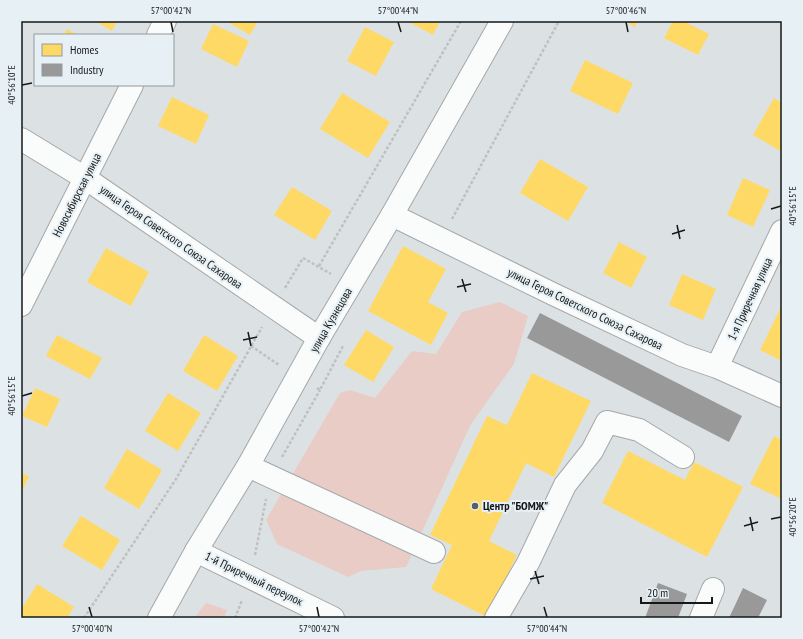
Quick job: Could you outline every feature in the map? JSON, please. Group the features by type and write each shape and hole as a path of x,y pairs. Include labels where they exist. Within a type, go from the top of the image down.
{"street":[{"path":"158,34 165,21"},
{"name":"улица Кузнецова","path":"159,618 196,551 248,466 319,338 392,215 502,21"},
{"name":"Новосибирская улица","path":"21,305 131,86"},
{"name":"улица Героя Советского Союза Сахарова","path":"21,139 85,178 319,338"},
{"name":"улица Героя Советского Союза Сахарова","path":"392,215 555,296 682,355 718,367 782,396"},
{"name":"1-я Приречная улица","path":"718,367 782,231"},
{"path":"496,618 528,563 566,485 592,452 607,422 639,430 683,457"},
{"path":"248,466 434,552"},
{"name":"1-й Приречный переулок","path":"196,551 333,618"},
{"path":"701,618 713,589"}],"path":[{"path":"319,266 461,21"},
{"path":"441,239 559,21"},
{"path":"84,618 176,479 251,346"}],"shaded area":[{"path":"500,302 528,316 514,364 471,424 406,567 361,571 348,577 277,544 266,520 340,393 350,390 375,398 412,351 436,354 462,312"},
{"path":"206,603 227,610 224,618 194,618"}],"building: Homes":[{"path":"95,21 117,21 112,31"},
{"path":"226,21 258,21 250,35"},
{"path":"407,21 440,21 433,35"},
{"path":"625,21 638,21 635,27"},
{"path":"673,21 683,21 709,34 698,55 664,38"},
{"path":"213,24 249,41 237,67 201,49"},
{"path":"365,27 394,42 376,76 347,61"},
{"path":"67,29 75,34 64,34"},
{"path":"585,60 633,83 618,114 570,91"},
{"path":"342,93 390,122 368,158 320,129"},
{"path":"172,97 209,115 196,144 158,126"},
{"path":"774,98 782,103 782,152 753,135"},
{"path":"540,159 588,187 568,221 520,193"},
{"path":"743,178 770,190 753,227 727,215"},
{"path":"292,187 332,211 315,240 274,215"},
{"path":"619,242 647,257 631,288 603,273"},
{"path":"403,246 446,269 428,302 448,313 431,345 368,311"},
{"path":"106,248 149,272 131,306 87,282"},
{"path":"682,274 716,289 703,320 669,305"},
{"path":"782,305 782,361 760,350"},
{"path":"366,330 394,347 373,382 344,365"},
{"path":"57,335 102,358 90,379 46,356"},
{"path":"204,335 238,356 217,391 183,371"},
{"name":"Центр \"БОМЖ\"","path":"532,373 591,401 554,477 526,463 489,541 517,555 487,617 431,589 452,545 430,535 487,416 507,425"},
{"path":"35,388 60,399 47,427 22,416"},
{"path":"168,393 201,413 178,451 145,431"},
{"path":"774,436 782,440 782,499 750,484"},
{"path":"127,449 162,470 139,509 104,488"},
{"path":"628,451 685,480 694,462 743,487 707,557 602,503"},
{"path":"21,473 29,476 21,494"},
{"path":"81,516 120,540 102,570 62,546"},
{"path":"37,584 74,607 67,618 24,618 21,616 21,610"}],"building: Industry":[{"path":"540,313 742,416 729,442 527,338"},
{"path":"658,583 687,594 678,618 645,618"},
{"path":"743,588 767,600 758,618 729,618"}],"place":[{"name":"Центр \"БОМЖ\"","path":"475,506"}]}
